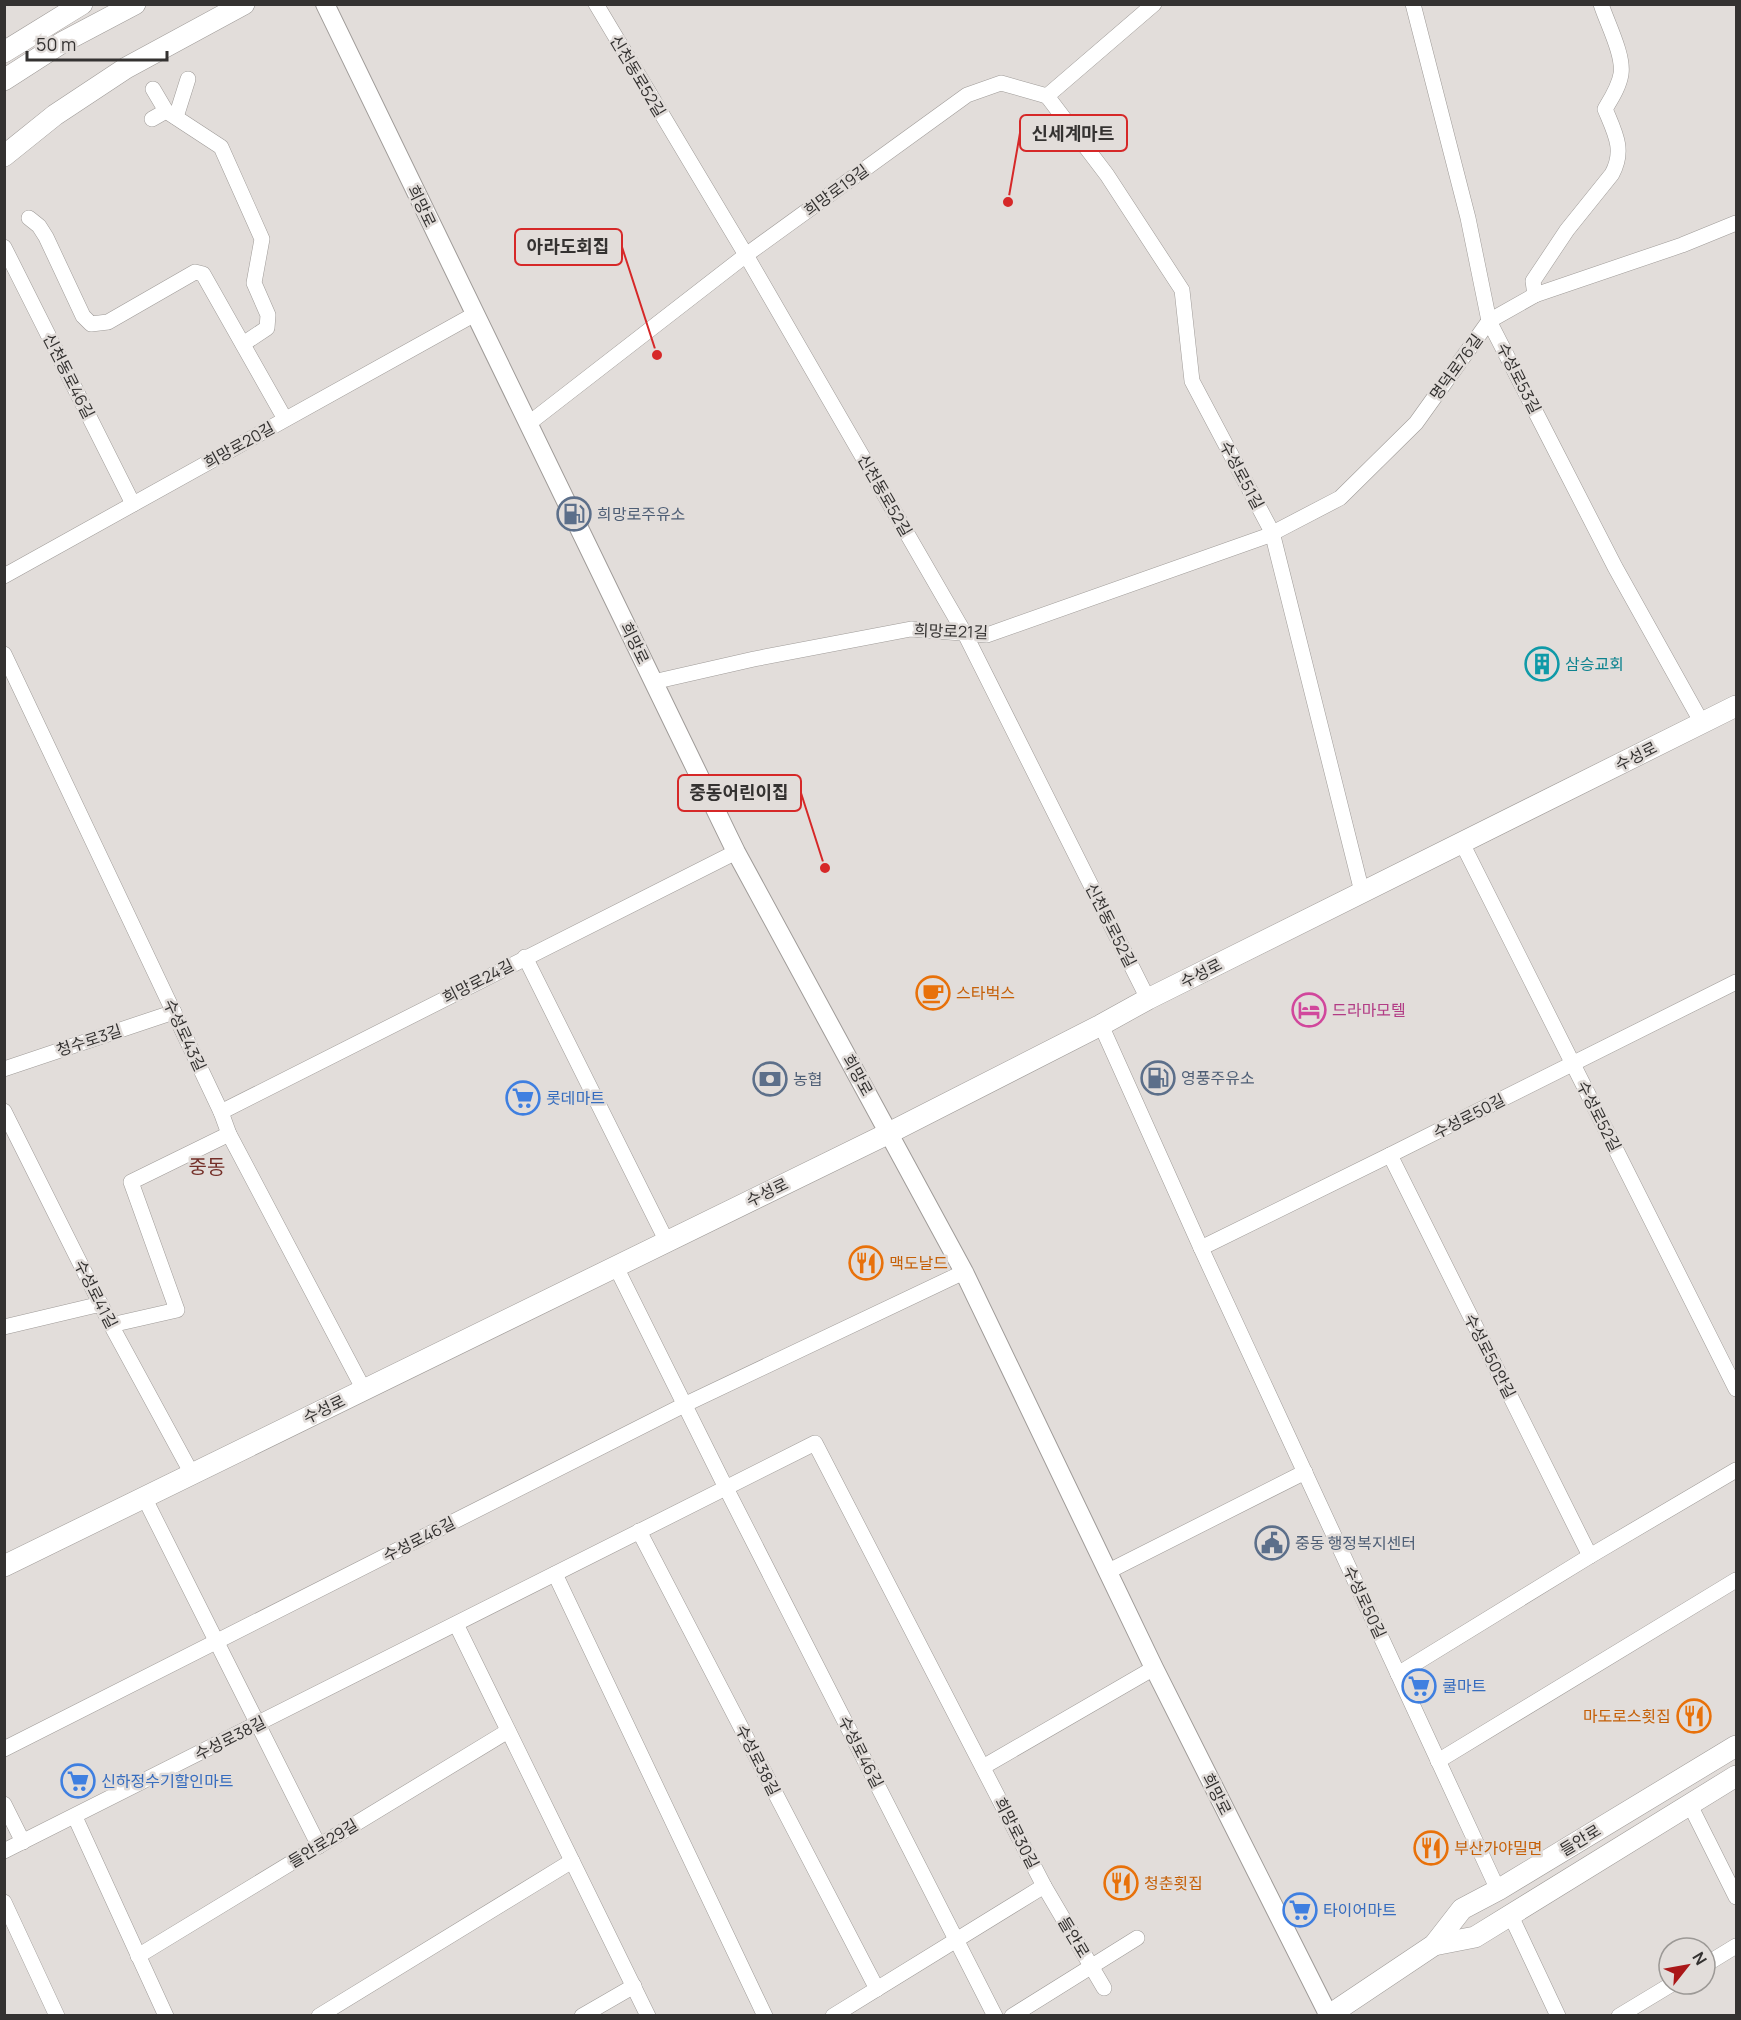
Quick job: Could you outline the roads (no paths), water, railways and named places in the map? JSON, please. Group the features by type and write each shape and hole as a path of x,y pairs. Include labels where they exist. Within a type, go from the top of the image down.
{"main road":[{"path":"4,52 82,4"},
{"path":"4,80 63,42 135,4"},
{"path":"4,156 55,115 126,68 244,4"},
{"name":"수성로","path":"4,1566 889,1133 1101,1026 1148,999 1737,706"},
{"name":"들안로","path":"1328,2015 1434,1945 1462,1909 1498,1890 1737,1746"},
{"name":"들안로","path":"1434,1945 1475,1937 1737,1776"}],"street":[{"name":"희망로","path":"325,4 736,852 964,1272 1154,1668 1328,2015"},
{"name":"신천동로52길","path":"596,4 746,255 965,634 1148,999"},
{"path":"1047,96 1154,4"},
{"name":"수성로53길","path":"1413,4 1468,218 1489,321 1616,567 1702,723"},
{"path":"1535,295 1533,281 1547,257 1612,174 1618,163 1619,146 1605,110 1622,71 1600,4"},
{"path":"165,116 188,79"},
{"name":"희망로19길","path":"528,424 746,255 967,95 1001,82 1047,96"},
{"path":"153,89 165,116 221,147 262,239 254,283 268,315 267,328 243,344"},
{"name":"수성로51길","path":"1047,96 1107,174 1182,290 1192,381 1272,532 1362,892"},
{"path":"29,218 39,226 46,237 83,316 91,324 108,322 195,272 203,274 285,419"},
{"name":"명덕로76길","path":"1272,532 1340,498 1416,423 1489,321 1535,295 1682,245 1737,223"},
{"name":"신천동로46길","path":"4,247 133,504"},
{"name":"희망로20길","path":"4,576 475,314"},
{"name":"희망로21길","path":"653,682 754,659 911,629 987,635 1267,536 1272,532"},
{"name":"수성로43길","path":"4,654 221,1112 229,1134 364,1389"},
{"name":"수성로52길","path":"1462,843 1737,1389"},
{"name":"희망로24길","path":"221,1112 736,852"},
{"path":"525,957 667,1242"},
{"name":"수성로50길","path":"1201,1248 1737,982"},
{"name":"청수로3길","path":"4,1069 174,1012"},
{"name":"수성로50길","path":"1101,1026 1201,1248 1498,1890"},
{"name":"수성로41길","path":"4,1112 111,1325 192,1474"},
{"path":"111,1325 177,1310 131,1182 229,1134"},
{"name":"수성로50안길","path":"1390,1155 1590,1556"},
{"name":"수성로46길","path":"616,1267 995,2016"},
{"path":"686,1404 964,1272"},
{"path":"4,1327 101,1304"},
{"name":"수성로46길","path":"217,1641 686,1404"},
{"path":"726,1488 815,1443 983,1767 1154,1668"},
{"path":"1398,1674 1590,1556 1737,1470"},
{"path":"1107,1572 1305,1472"},
{"name":"수성로38길","path":"4,1851 726,1488"},
{"path":"144,1497 217,1641 256,1725 319,1846"},
{"name":"수성로38길","path":"639,1531 877,1989"},
{"path":"555,1574 765,2016"},
{"path":"1438,1761 1737,1580"},
{"path":"456,1624 648,2016"},
{"path":"4,1749 217,1641"},
{"name":"들안로29길","path":"138,1956 508,1731"},
{"name":"희망로30길","path":"833,2016 1044,1886 983,1767"},
{"path":"4,1804 23,1842"},
{"path":"1690,1805 1737,1897"},
{"path":"75,1817 166,2016"},
{"path":"319,2016 572,1861"},
{"name":"들안로","path":"1044,1886 1104,1988"},
{"path":"4,1902 57,2016"},
{"path":"1511,1916 1558,2016"},
{"path":"1012,2016 1137,1938"},
{"path":"1717,1958 1737,1946"},
{"path":"582,2016 634,1986"},
{"path":"1619,2016 1657,1993"}],"place":[{"name":"신세계마트","path":"1008,202"},
{"name":"아라도회집","path":"657,355"},
{"name":"희망로주유소","path":"574,514"},
{"name":"삼승교회","path":"1542,664"},
{"name":"중동어린이집","path":"825,868"},
{"name":"스타벅스","path":"933,993"},
{"name":"드라마모텔","path":"1309,1010"},
{"name":"영풍주유소","path":"1158,1078"},
{"name":"농협","path":"770,1079"},
{"name":"롯데마트","path":"523,1098"},
{"name":"맥도날드","path":"866,1263"},
{"name":"중동 행정복지센터","path":"1272,1543"},
{"name":"쿨마트","path":"1419,1686"},
{"name":"마도로스횟집","path":"1694,1716"},
{"name":"신하정수기할인마트","path":"78,1781"},
{"name":"부산가야밀면","path":"1431,1848"},
{"name":"청춘횟집","path":"1121,1883"},
{"name":"타이어마트","path":"1300,1910"}],"district":[{"name":"중동","path":"207,1166"}]}
